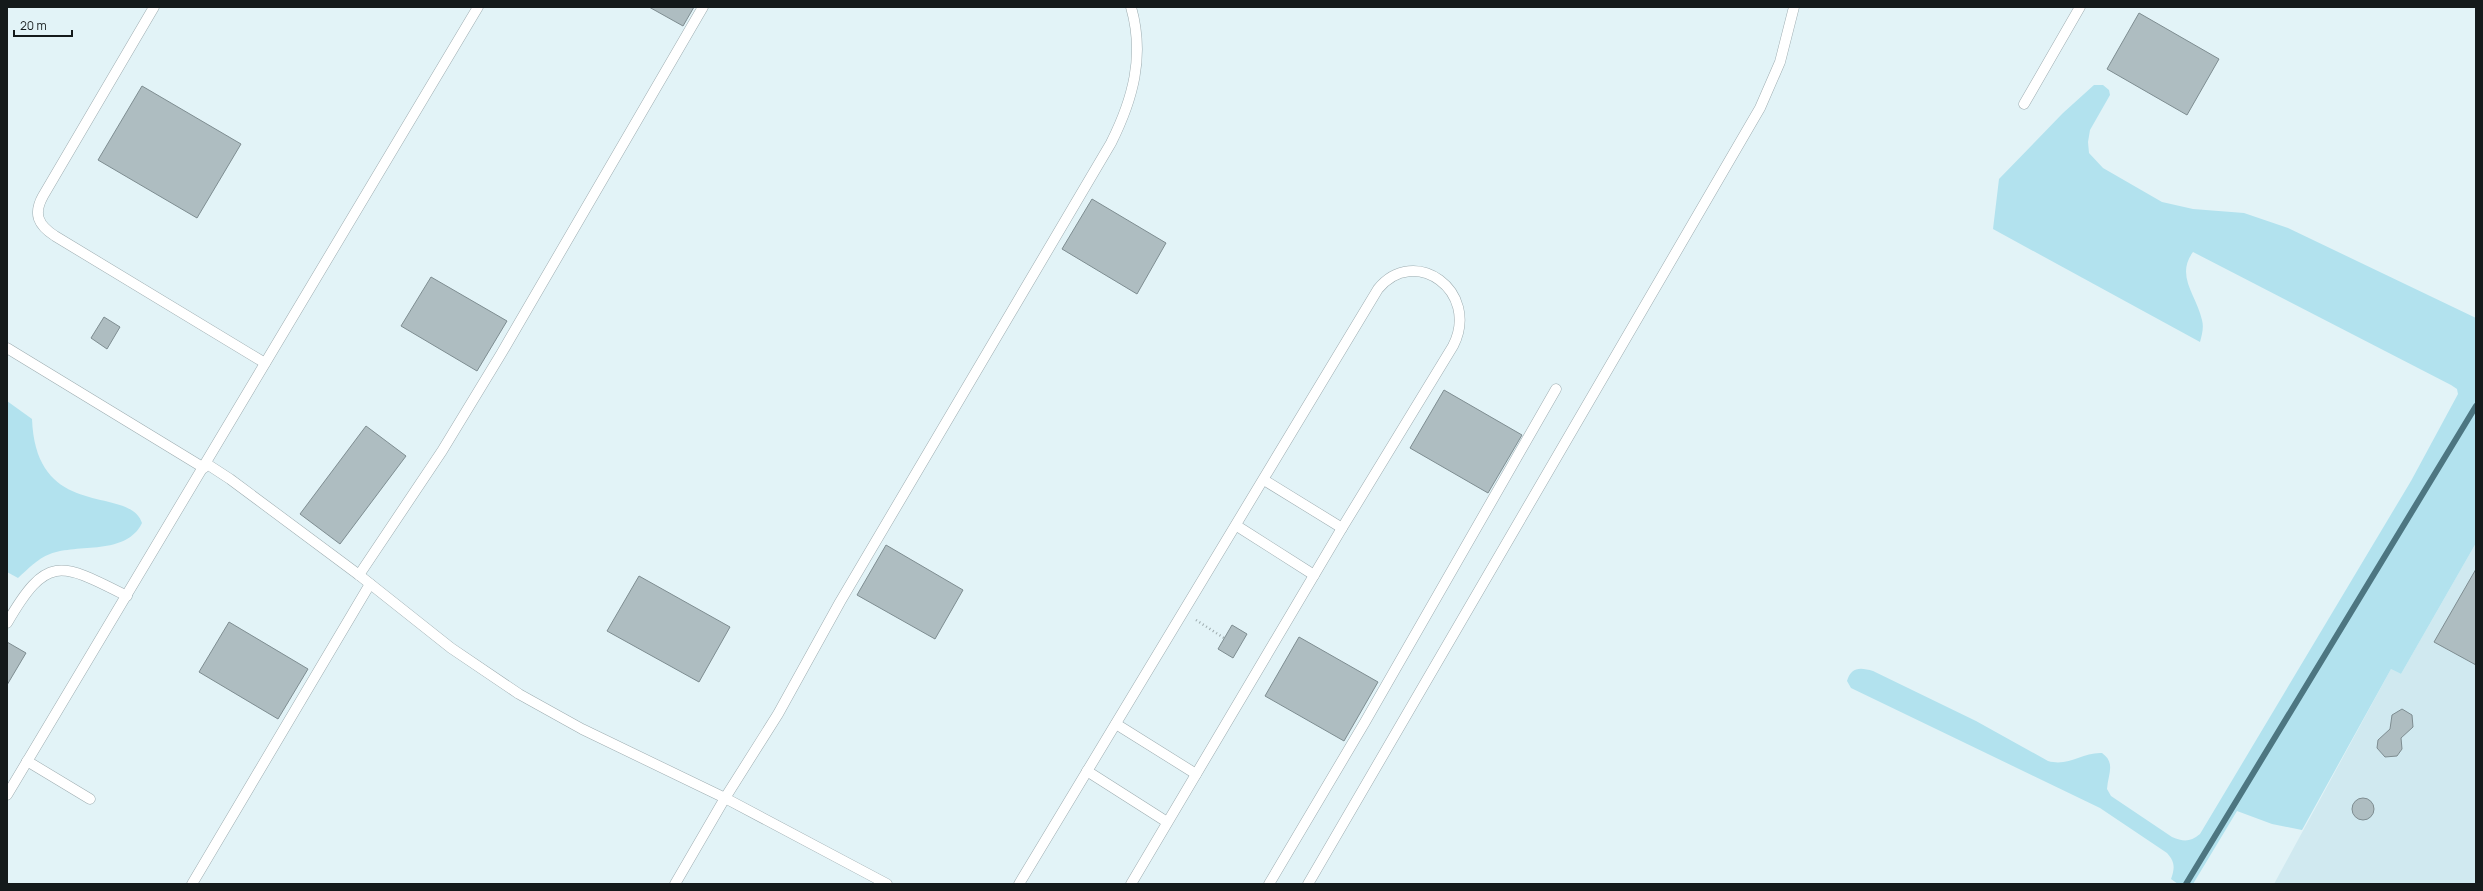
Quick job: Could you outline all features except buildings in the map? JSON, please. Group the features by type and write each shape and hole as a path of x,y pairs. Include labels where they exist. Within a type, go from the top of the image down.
{"lane":[{"path":"154,7 43,196 37,210 37,216 42,227 55,236 264,363"},
{"path":"7,795 478,7"},
{"path":"359,575 442,451 501,354 703,7"},
{"path":"676,884 725,798 778,714 840,602 1111,143 1129,105 1136,79 1137,40 1131,7"},
{"path":"1308,884 1760,108 1780,62 1794,7"},
{"path":"2024,104 2080,7"},
{"path":"1019,884 1237,526 1382,283 1404,273 1425,273 1436,277 1450,289 1456,298 1460,325 1457,338 1342,528 1131,884"},
{"path":"7,348 205,466 359,575 452,648 519,694 582,729 725,798 888,884"},
{"path":"1270,884 1365,722 1556,389"},
{"path":"1264,480 1342,528"},
{"path":"1237,526 1314,575"},
{"path":"7,623 30,586 44,575 54,571 66,570 78,573 127,596"},
{"path":"192,884 370,584"},
{"path":"1116,724 1196,774"},
{"path":"27,761 90,799"},
{"path":"1087,771 1167,822"}],"path":[{"path":"1184,613 1224,638"}],"shaded area":[{"path":"2094,85 2103,85 2109,90 2110,95 2090,130 2088,142 2089,153 2103,168 2162,202 2193,209 2244,213 2288,228 2476,318 2476,543 2401,674 2391,669 2302,830 2272,824 2237,811 2193,884 2178,884 2171,879 2174,865 2172,859 2167,853 2100,808 1851,688 1847,681 1849,676 1857,669 1873,671 1976,721 2048,761 2069,761 2095,753 2102,753 2109,761 2110,765 2107,789 2111,796 2172,837 2180,840 2193,839 2200,834 2411,481 2458,394 2457,389 2451,385 2193,252 2186,269 2189,286 2203,323 2200,342 1993,229 1999,179 2063,113"},
{"path":"7,401 32,419 37,452 49,474 65,487 84,495 120,505 134,512 142,523 135,533 125,540 113,544 100,547 61,551 50,554 37,561 18,578 7,572"},
{"path":"2476,543 2476,884 2274,884 2391,669 2401,674"}],"waterway":[{"path":"2186,884 2476,406"}]}
